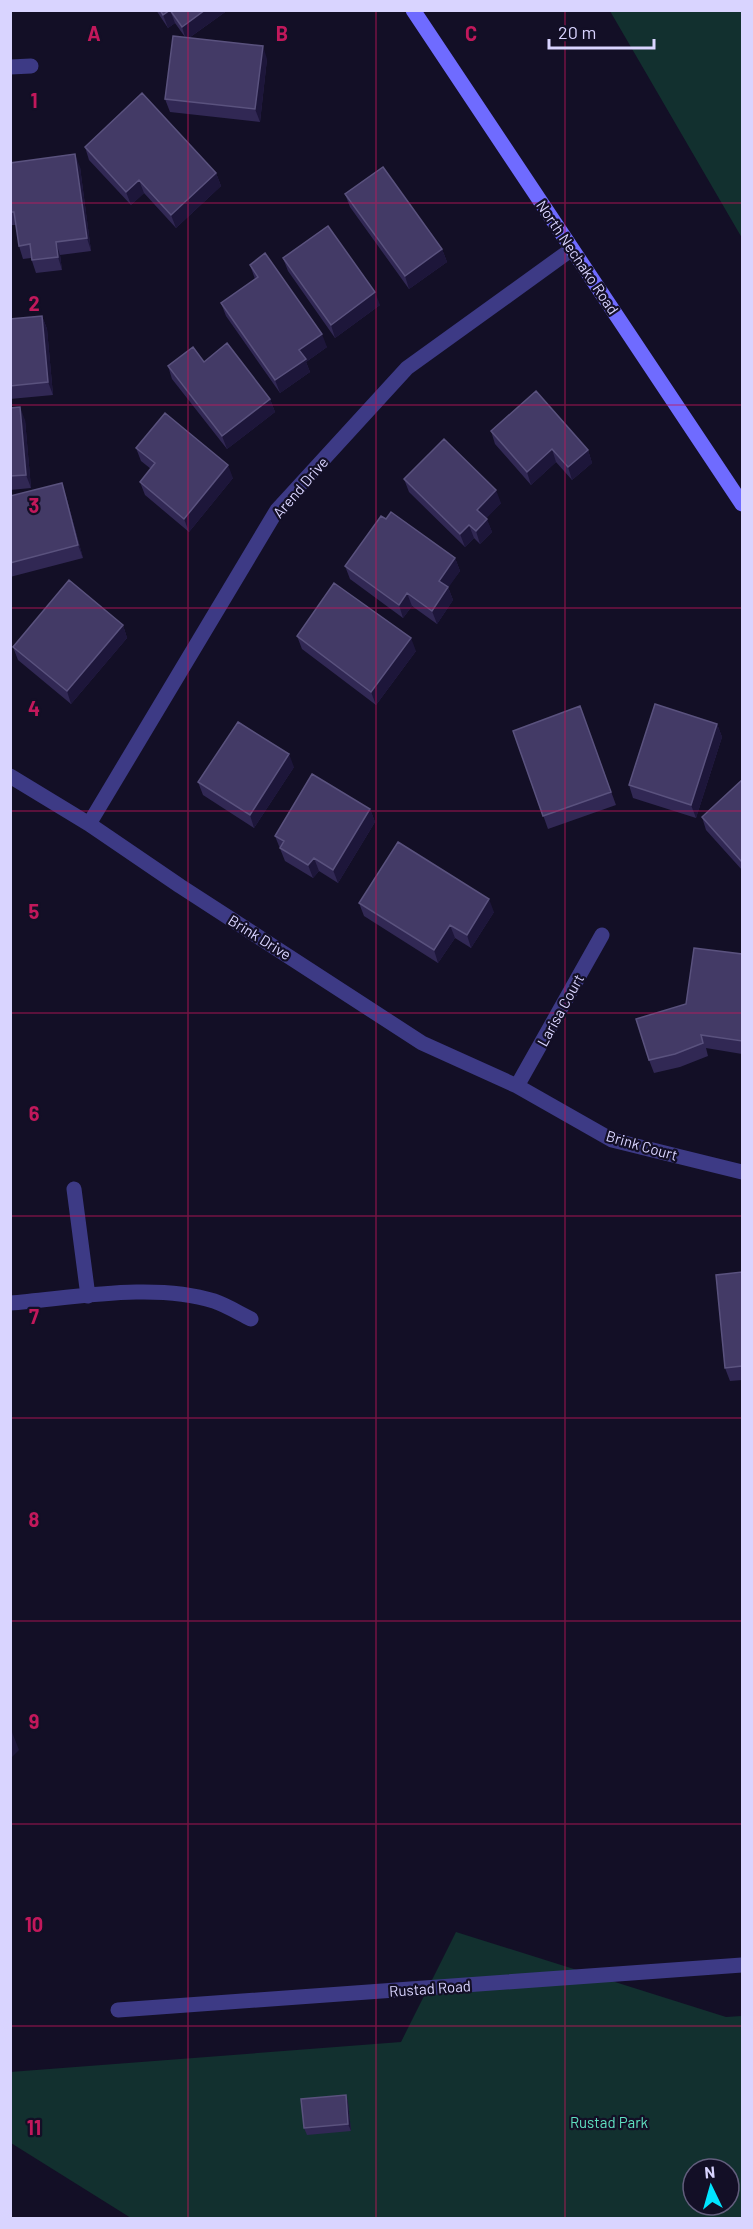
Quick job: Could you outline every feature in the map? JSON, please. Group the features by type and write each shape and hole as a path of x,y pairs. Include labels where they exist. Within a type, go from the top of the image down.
{"main road":[{"name":"North Nechako Road","path":"413,10 742,504"}],"street":[{"path":"10,67 31,66"},
{"name":"Arend Drive","path":"89,824 277,510 406,368 572,249"},
{"name":"Brink Drive","path":"10,776 89,824 180,886 423,1043 517,1086"},
{"name":"Larisa Court","path":"517,1086 602,935"},
{"name":"Brink Court","path":"517,1086 612,1140 742,1172"},
{"path":"74,1189 88,1296"},
{"path":"10,1303 138,1292 176,1292 215,1301 251,1319"},
{"name":"Rustad Road","path":"118,2010 742,1965"}],"green space":[{"path":"610,11 742,11 742,238"},
{"name":"Rustad Park","path":"456,1932 726,2017 742,2016 742,2218 131,2218 11,2143 10,2072 401,2042"}],"building":[{"path":"160,10 170,10 163,15"},
{"path":"170,10 205,10 182,27"},
{"path":"173,36 263,46 255,109 165,99"},
{"path":"142,93 216,173 171,215 139,180 126,192 85,147"},
{"path":"75,154 87,238 56,242 58,257 32,260 30,244 19,246 14,212 10,212 10,163"},
{"path":"383,167 442,249 405,276 345,194"},
{"path":"328,226 375,292 331,325 283,258"},
{"path":"265,253 322,334 299,350 306,359 275,380 221,303 258,277 250,265"},
{"path":"42,316 48,382 10,386 10,319"},
{"path":"227,343 270,399 222,436 168,366 193,347 204,362"},
{"path":"536,391 588,450 568,467 552,449 527,472 491,431"},
{"path":"20,407 26,475 10,476 10,408"},
{"path":"165,413 228,465 184,519 140,482 155,463 136,448"},
{"path":"444,439 496,490 477,510 487,519 476,531 469,525 460,534 404,479"},
{"path":"62,483 78,545 10,563 10,496"},
{"path":"391,512 455,558 439,581 448,587 432,611 407,593 399,605 345,566 381,516 386,519"},
{"path":"69,580 123,625 67,691 13,647"},
{"path":"334,583 411,638 371,692 297,636"},
{"path":"655,704 717,724 691,805 629,785"},
{"path":"580,706 611,792 543,816 513,731"},
{"path":"238,722 289,754 250,815 198,782"},
{"path":"312,774 370,809 333,870 314,858 308,865 280,848 284,841 275,836"},
{"path":"742,780 742,862 702,817"},
{"path":"398,842 489,899 467,935 450,925 434,950 359,903"},
{"path":"694,948 742,954 742,1041 701,1035 703,1043 675,1054 649,1060 636,1019 686,1004"},
{"path":"742,1272 742,1366 725,1368 716,1275"},
{"path":"346,2095 348,2124 304,2128 301,2099"}]}
